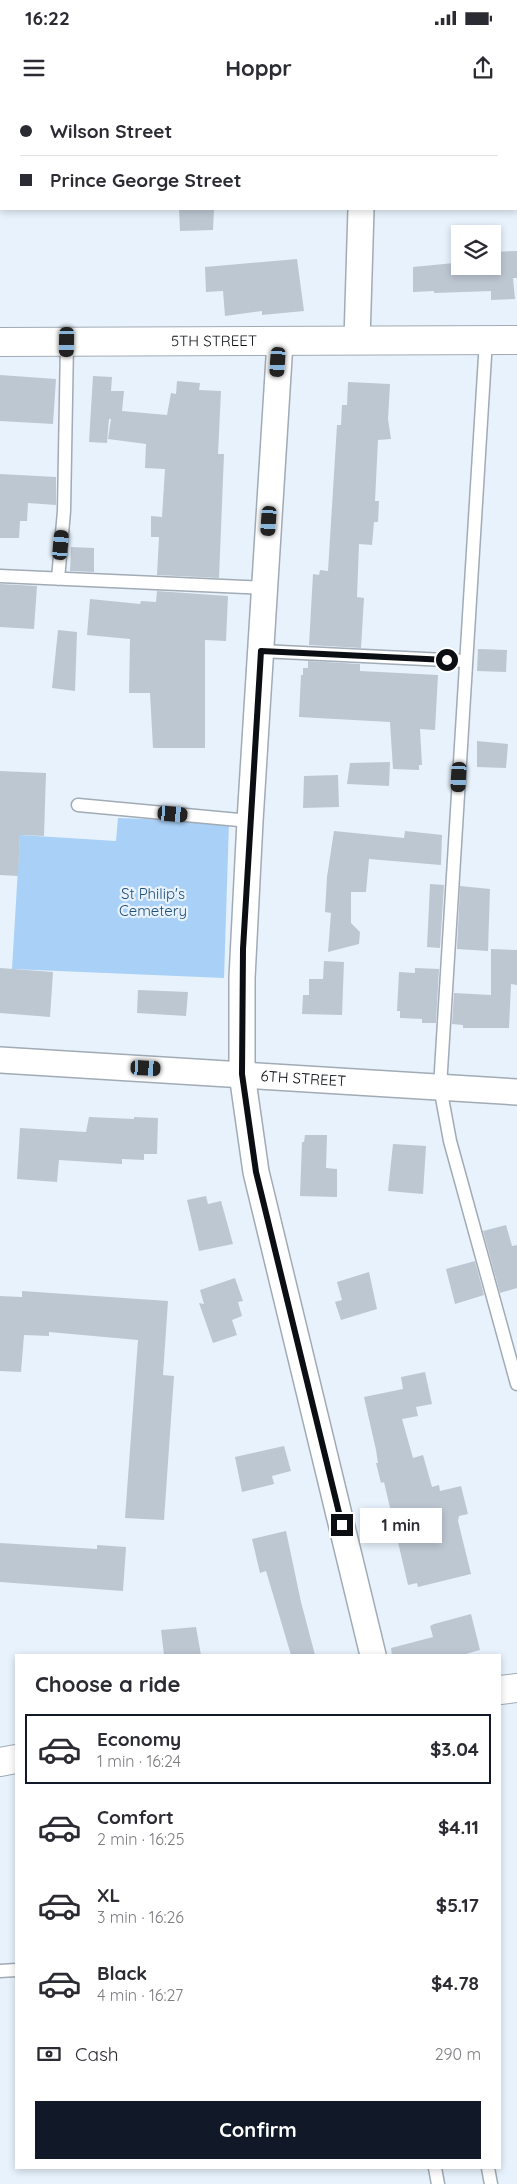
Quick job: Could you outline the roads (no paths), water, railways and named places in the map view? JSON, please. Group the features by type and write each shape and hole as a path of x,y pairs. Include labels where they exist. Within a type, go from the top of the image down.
{"street":[{"path":"357,340 361,210"},
{"name":"5TH STREET","path":"0,342 517,340"},
{"path":"280,342 250,820 241,1003 242,1074 256,1172 373,1654"},
{"name":"6TH STREET","path":"0,1060 517,1092"},
{"path":"501,1690 517,1688"},
{"path":"0,1747 15,1746"},
{"path":"0,1762 15,1759"}],"lane":[{"path":"486,340 440,1087 453,1151 517,1384"},
{"path":"58,579 64,511 67,342"},
{"path":"0,576 265,588"},
{"path":"261,651 466,661"},
{"path":"78,805 250,820"},
{"path":"0,1971 15,1970"},
{"path":"435,2169 438,2184"},
{"path":"488,2169 491,2184"}],"park label":[{"name":"St Philip's Cemetery","path":"153,902"}]}
